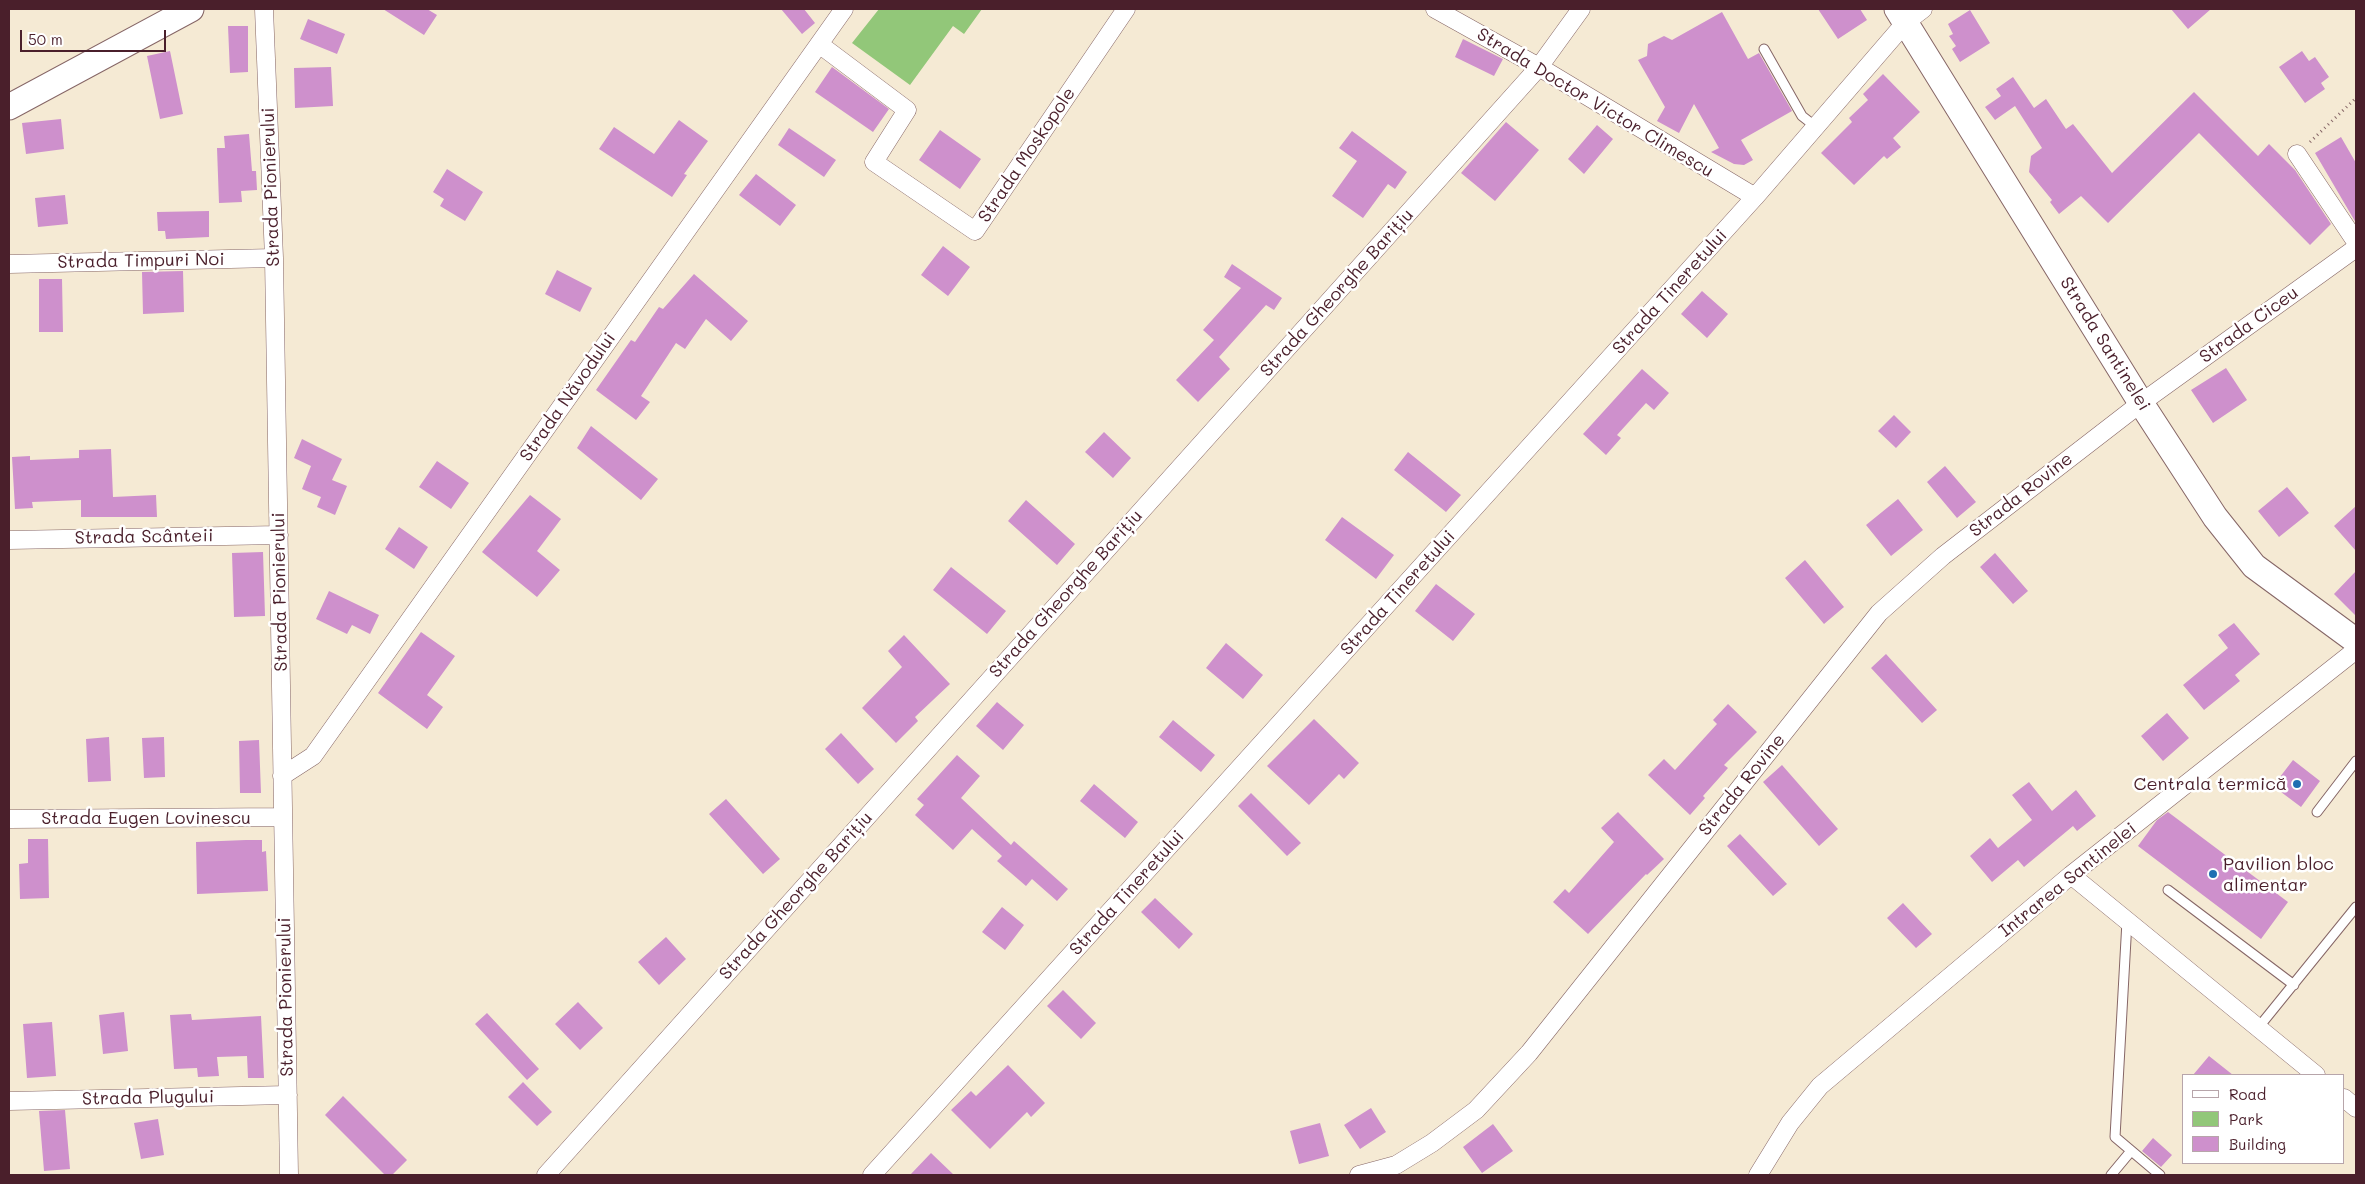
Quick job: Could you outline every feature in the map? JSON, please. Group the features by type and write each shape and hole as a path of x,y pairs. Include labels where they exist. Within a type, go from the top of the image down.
{"street":[{"path":"9,107 191,9"},
{"name":"Strada Pionierului","path":"264,9 274,258 289,1175"},
{"name":"Strada Năvodului","path":"282,776 313,756 844,9"},
{"name":"Strada Moskopole","path":"819,44 907,110 874,162 975,231 1126,9"},
{"name":"Strada Doctor Victor Climescu","path":"1435,9 1539,67 1755,197"},
{"name":"Strada Gheorghe Barițiu","path":"546,1175 1539,67 1581,9"},
{"name":"Strada Tineretului","path":"872,1175 1755,197 1816,127 1909,13"},
{"name":"Strada Santinelei","path":"1909,13 2141,403 2215,517 2254,566 2354,638"},
{"path":"2297,154 2356,242"},
{"name":"Strada Ciceu","path":"2141,403 2356,248"},
{"name":"Strada Timpuri Noi","path":"9,264 274,258"},
{"name":"Strada Rovine","path":"1359,1175 1398,1170 1476,1110 1528,1053 1879,613 1943,556 2141,403"},
{"name":"Strada Scânteii","path":"9,540 279,535"},
{"name":"Intrarea Santinelei","path":"1758,1175 1790,1122 1820,1086 2354,638"},
{"name":"Strada Eugen Lovinescu","path":"9,819 283,817"},
{"path":"2071,875 2315,1074"},
{"name":"Strada Plugului","path":"9,1101 288,1095"},
{"path":"2345,1099 2356,1108"}],"lane":[{"path":"1764,49 1802,116 1816,127"},
{"path":"2317,812 2356,761"},
{"path":"2168,890 2294,985"},
{"path":"2258,1028 2356,908"},
{"path":"2128,921 2115,1137 2160,1175"},
{"path":"2111,1175 2131,1151"}],"path":[{"path":"2297,154 2356,98"}],"green space":[{"path":"879,9 982,9 964,34 953,26 910,85 852,43"}],"building":[{"path":"383,9 427,9 437,15 424,35"},
{"path":"781,9 804,9 815,23 802,34"},
{"path":"1818,9 1860,9 1867,20 1838,39"},
{"path":"2171,9 2211,9 2188,29"},
{"path":"1970,10 1990,43 1960,62 1952,49 1956,46 1949,36 1953,34 1948,24"},
{"path":"1722,12 1748,59 1759,53 1792,111 1741,140 1753,160 1744,165 1734,164 1711,152 1719,148 1694,104 1679,133 1657,121 1665,107 1638,60 1647,56 1648,44 1664,36 1672,40"},
{"path":"308,19 345,34 337,54 300,39"},
{"path":"228,26 248,26 248,72 230,73"},
{"path":"1463,39 1503,59 1494,76 1455,57"},
{"path":"170,51 183,114 160,119 147,56"},
{"path":"2302,51 2309,61 2315,57 2329,77 2321,83 2325,89 2305,103 2279,67"},
{"path":"331,67 333,106 295,108 294,68"},
{"path":"832,67 889,109 873,132 815,92"},
{"path":"1883,74 1920,112 1893,138 1901,147 1887,159 1884,156 1854,185 1821,153 1852,122 1849,118 1868,100 1863,94"},
{"path":"2013,77 2034,108 2046,99 2066,129 2073,124 2112,173 2194,92 2258,156 2269,144 2295,170 2331,224 2310,245 2199,133 2108,223 2081,196 2059,214 2050,202 2052,200 2029,172 2031,156 2042,148 2015,106 1995,120 1985,107 2001,96 1996,89"},
{"path":"61,119 64,149 26,154 22,123"},
{"path":"679,120 708,141 684,174 687,175 672,197 599,149 614,127 654,154"},
{"path":"1506,122 1539,150 1495,201 1461,173"},
{"path":"1597,125 1613,139 1584,174 1568,159"},
{"path":"789,128 836,160 824,177 778,145"},
{"path":"940,130 981,159 960,189 919,160"},
{"path":"1352,131 1407,172 1395,189 1388,184 1363,218 1332,196 1357,161 1339,148"},
{"path":"249,134 252,171 256,171 257,190 241,191 242,202 219,203 217,148 225,148 224,136"},
{"path":"2341,137 2356,163 2356,223 2315,153"},
{"path":"447,169 483,192 465,221 440,206 444,199 433,192"},
{"path":"756,174 796,205 780,226 739,195"},
{"path":"65,195 68,224 38,227 35,198"},
{"path":"209,211 209,237 166,239 165,231 158,231 157,212"},
{"path":"943,246 970,267 948,296 921,275"},
{"path":"1232,264 1282,298 1274,310 1266,305 1219,357 1230,369 1198,402 1176,380 1214,340 1203,330 1241,288 1224,277"},
{"path":"557,270 592,288 580,312 545,294"},
{"path":"183,271 184,312 143,314 142,272"},
{"path":"694,274 748,321 731,341 706,319 685,349 676,343 641,396 650,402 636,420 596,390 631,340 635,342 659,307 663,309"},
{"path":"39,279 62,279 63,332 39,332"},
{"path":"1702,291 1728,314 1707,338 1681,314"},
{"path":"2226,368 2247,400 2213,423 2191,390"},
{"path":"1642,369 1669,393 1654,410 1646,403 1617,435 1621,438 1606,455 1583,434"},
{"path":"1894,415 1911,432 1896,448 1878,431"},
{"path":"591,426 658,479 641,500 577,448"},
{"path":"1104,432 1131,458 1113,478 1085,452"},
{"path":"302,439 342,459 332,480 347,486 335,515 317,507 321,497 302,489 311,466 294,458"},
{"path":"111,449 113,497 156,495 157,517 81,517 81,500 32,502 33,508 15,509 12,457 30,456 30,460 79,458 79,450"},
{"path":"1408,452 1461,495 1446,512 1394,470"},
{"path":"437,461 469,483 451,509 419,487"},
{"path":"1945,466 1976,502 1957,518 1927,482"},
{"path":"2287,487 2309,513 2279,537 2258,511"},
{"path":"530,495 561,519 537,551 560,570 537,597 482,552"},
{"path":"1898,499 1923,530 1891,556 1866,525"},
{"path":"1026,500 1075,544 1057,565 1008,521"},
{"path":"2356,506 2356,551 2334,526"},
{"path":"1342,517 1394,555 1376,579 1325,540"},
{"path":"399,527 428,547 414,569 385,549"},
{"path":"263,552 265,616 234,617 232,553"},
{"path":"1995,553 2028,591 2013,604 1980,567"},
{"path":"1805,560 1844,607 1824,624 1785,578"},
{"path":"951,567 1006,611 987,634 933,590"},
{"path":"2356,571 2356,616 2334,594"},
{"path":"1436,584 1475,614 1453,641 1415,611"},
{"path":"329,591 379,615 370,634 352,625 347,634 316,619"},
{"path":"2234,623 2260,654 2235,675 2240,681 2204,710 2183,685 2228,648 2218,635"},
{"path":"421,632 455,656 427,695 443,707 427,729 378,693"},
{"path":"904,635 950,684 915,717 918,721 896,743 862,708 902,667 888,651"},
{"path":"1226,643 1263,675 1243,699 1206,668"},
{"path":"1886,654 1937,710 1922,723 1871,668"},
{"path":"997,702 1024,725 1003,750 976,726"},
{"path":"1728,704 1757,732 1724,765 1728,768 1703,796 1705,798 1690,815 1648,775 1664,759 1675,770 1717,724 1713,720"},
{"path":"2167,713 2189,738 2163,761 2141,736"},
{"path":"1314,719 1359,763 1344,779 1339,774 1309,805 1267,766"},
{"path":"1173,720 1215,755 1201,772 1159,737"},
{"path":"841,733 874,769 858,784 825,749"},
{"path":"109,737 111,781 88,782 86,739"},
{"path":"164,737 165,777 144,778 142,738"},
{"path":"259,740 261,793 240,793 239,741"},
{"path":"957,755 980,776 961,798 1011,845 1014,841 1068,889 1057,901 1032,879 1026,886 997,861 1002,856 972,829 953,850 915,815 924,805 917,799"},
{"name":"Centrala termică","path":"2293,760 2320,781 2301,807 2273,786"},
{"path":"1782,765 1838,829 1819,846 1763,782"},
{"path":"2029,782 2052,811 2076,790 2096,816 2077,831 2073,826 2024,867 2018,860 1992,882 1970,856 1990,838 1998,848 2032,820 2012,795"},
{"path":"1094,784 1138,822 1125,838 1080,801"},
{"path":"1251,793 1301,843 1287,856 1238,806"},
{"path":"726,799 780,859 763,874 709,814"},
{"path":"1618,812 1664,859 1646,874 1588,934 1553,902 1565,889 1569,893 1614,842 1601,828"},
{"name":"Pavilion bloc alimentar","path":"2168,812 2288,902 2261,939 2138,846 2157,820"},
{"path":"1740,834 1787,884 1773,896 1727,846"},
{"path":"28,839 48,839 49,898 20,899 19,864 28,863"},
{"path":"262,840 262,852 266,851 268,891 197,894 196,842"},
{"path":"1155,898 1193,934 1179,949 1141,912"},
{"path":"1903,903 1932,934 1916,948 1887,918"},
{"path":"1002,907 1024,925 1005,950 982,932"},
{"path":"666,937 686,959 659,985 638,962"},
{"path":"1063,990 1096,1023 1081,1039 1047,1006"},
{"path":"578,1002 603,1028 580,1050 555,1024"},
{"path":"124,1012 128,1051 103,1054 99,1015"},
{"path":"487,1013 539,1069 527,1080 475,1024"},
{"path":"191,1014 192,1020 261,1016 264,1078 248,1078 247,1056 217,1057 219,1076 198,1077 197,1068 174,1069 170,1015"},
{"path":"52,1022 56,1076 27,1078 23,1024"},
{"path":"2209,1056 2232,1074 2194,1074"},
{"path":"1008,1065 1045,1103 1031,1117 1027,1112 990,1149 951,1110 971,1091 976,1096"},
{"path":"523,1082 552,1112 537,1126 508,1097"},
{"path":"343,1096 407,1160 392,1175 385,1175 325,1115"},
{"path":"1371,1108 1386,1132 1360,1149 1344,1125"},
{"path":"65,1110 70,1169 44,1171 39,1111"},
{"path":"158,1119 164,1155 141,1159 134,1123"},
{"path":"1320,1123 1329,1156 1299,1164 1290,1131"},
{"path":"1493,1124 1513,1151 1482,1173 1463,1147"},
{"path":"2153,1138 2172,1155 2161,1167 2142,1151"},
{"path":"931,1153 954,1175 910,1175"}],"place":[{"name":"Centrala termică","path":"2297,784"},
{"name":"Pavilion bloc alimentar","path":"2213,874"}]}
